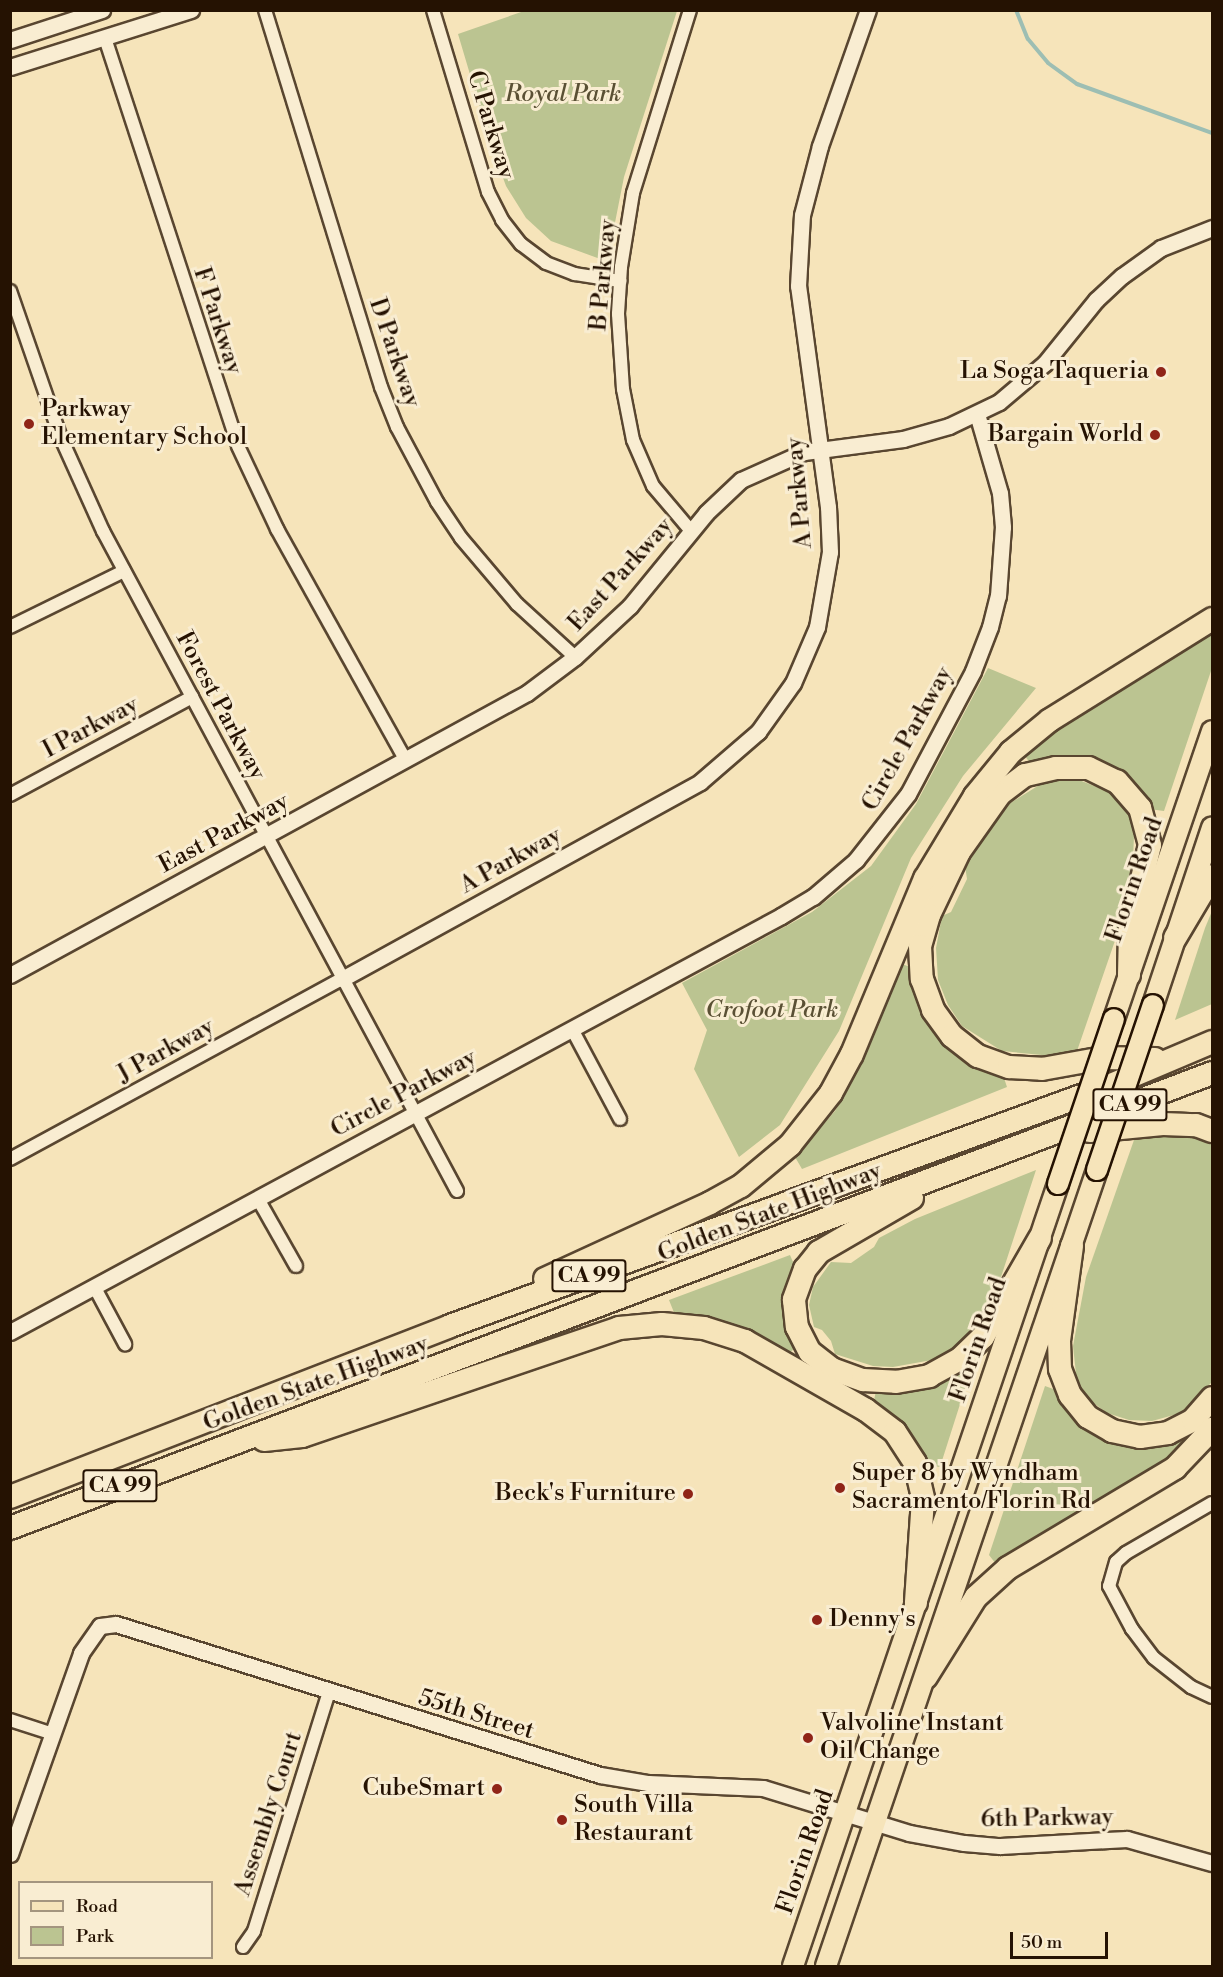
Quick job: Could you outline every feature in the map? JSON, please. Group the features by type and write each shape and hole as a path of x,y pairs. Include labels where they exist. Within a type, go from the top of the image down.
{"highway":[{"path":"450,1326 592,1255 710,1203 741,1186 790,1145 831,1093 852,1054 925,879 975,796 1011,752 1050,720 1212,619"},
{"path":"1129,975 1130,930 1150,844 1140,808 1118,782 1088,768 1056,768 1025,776 1000,794 959,852 929,915 921,957 922,979 933,1010 961,1043 978,1056 1009,1067 1042,1069 1103,1058 1169,1059"},
{"path":"1175,938 1212,876"},
{"name":"Golden State Highway","path":"10,1497 450,1326 1106,1087 1212,1042"},
{"name":"Golden State Highway","path":"10,1528 605,1306 1212,1073"},
{"path":"1047,1136 1163,1124 1196,1125 1212,1131"},
{"path":"961,1168 819,1252 805,1269 794,1300 797,1327 810,1352 832,1369 863,1380 896,1382 929,1376 960,1359 983,1337 1040,1238"},
{"path":"1072,1246 1059,1341 1060,1369 1070,1395 1088,1417 1112,1431 1140,1437 1168,1433 1193,1420 1212,1398"},
{"path":"230,1444 302,1436 619,1328 662,1324 704,1328 745,1341 866,1410 895,1432 915,1463 923,1498 916,1603"},
{"path":"926,1677 976,1597 1008,1568 1175,1468 1212,1429"}],"main road":[{"name":"Florin Road","path":"793,1966 847,1813 1212,731"},
{"path":"826,1966 926,1677 1212,828"}],"street":[{"path":"10,39 102,10"},
{"path":"10,68 191,10"},
{"name":"D Parkway","path":"265,10 381,387 397,427 432,493 461,538 517,604 576,657"},
{"name":"C Parkway","path":"433,10 488,192 502,220 521,244 546,263 575,274 620,281"},
{"name":"B Parkway","path":"690,10 633,193 620,281 619,352 633,440 653,486 692,532"},
{"name":"A Parkway","path":"342,979 688,790 725,764 758,732 793,683 806,656 824,597 830,522 798,286 802,215 820,146 867,10"},
{"name":"F Parkway","path":"105,38 238,446 277,529 406,761"},
{"name":"East Parkway","path":"10,975 406,761 526,693 576,657 630,606 692,532 741,480 773,463 820,450 903,439 976,414 999,402 1045,363 1096,300 1134,266 1161,248 1212,228"},
{"name":"Forest Parkway","path":"10,291 61,438 124,571 457,1191"},
{"name":"Circle Parkway","path":"10,1332 813,897 874,842 898,811 973,671 998,596 1003,527 1000,493 976,414"},
{"path":"10,627 124,571"},
{"name":"I Parkway","path":"10,795 192,697"},
{"name":"J Parkway","path":"10,1159 342,979"},
{"path":"572,1029 620,1119"},
{"path":"258,1199 296,1266"},
{"path":"95,1288 125,1344"},
{"path":"1212,1503 1126,1553 1116,1562 1109,1586 1132,1629 1154,1658 1191,1688 1212,1697"},
{"name":"55th Street","path":"53,1734 81,1653 100,1626 133,1627 329,1692 600,1775 648,1783 763,1788 847,1813"},
{"name":"Assembly Court","path":"243,1947 254,1931 329,1692"},
{"path":"10,1720 53,1734 10,1854"},
{"name":"6th Parkway","path":"847,1813 927,1837 1000,1846 1127,1839 1212,1863"}],"green space":[{"name":"Royal Park","path":"527,10 677,11 624,177 608,258 603,260 551,241 526,218 506,186 491,145 458,34"},
{"path":"1212,627 1212,668 1164,811 1149,809 1087,760 1064,757 1031,764 1024,755 1074,716"},
{"name":"Crofoot Park","path":"988,668 1036,688 963,776 911,858 839,1031 780,1125 739,1157 694,1069 707,1030 682,983 812,912 871,866 916,804"},
{"path":"1074,778 1112,793 1128,812 1134,836 1133,859 1119,929 1077,1051 1052,1056 1002,1051 962,1026 948,1005 938,980 936,948 942,916 951,912 967,879 965,866 1004,807 1049,779"},
{"path":"1212,911 1212,1004 1175,1020 1205,928"},
{"path":"902,964 910,967 916,995 929,1025 946,1047 966,1063 1004,1078 1007,1087 802,1169 795,1157 835,1111 850,1086"},
{"path":"1167,1133 1192,1133 1212,1139 1212,1382 1181,1413 1152,1421 1129,1420 1107,1413 1088,1399 1077,1383 1073,1346 1086,1277 1134,1140"},
{"path":"1036,1170 1001,1277 973,1330 959,1345 932,1360 893,1367 873,1366 835,1354 831,1341 822,1330 814,1327 809,1305 813,1287 831,1262 851,1263 874,1247 879,1238 915,1219"},
{"path":"790,1255 796,1269 799,1345 788,1354 675,1315 669,1300"},
{"path":"960,1369 969,1376 940,1467 927,1465 911,1433 874,1400 876,1391"},
{"path":"1045,1386 1056,1390 1071,1412 1177,1436 1183,1446 1161,1465 996,1564 989,1555"}],"waterway":[{"path":"1016,10 1028,39 1048,63 1077,84 1212,133"}],"place":[{"name":"La Soga Taqueria","path":"1161,372"},
{"name":"Parkway Elementary School","path":"29,424"},
{"name":"Bargain World","path":"1155,435"},
{"name":"Super 8 by Wyndham Sacramento/Florin Rd","path":"840,1488"},
{"name":"Beck's Furniture","path":"688,1494"},
{"name":"Denny's","path":"817,1620"},
{"name":"Valvoline Instant Oil Change","path":"808,1738"},
{"name":"CubeSmart","path":"497,1789"},
{"name":"South Villa Restaurant","path":"562,1820"}]}
